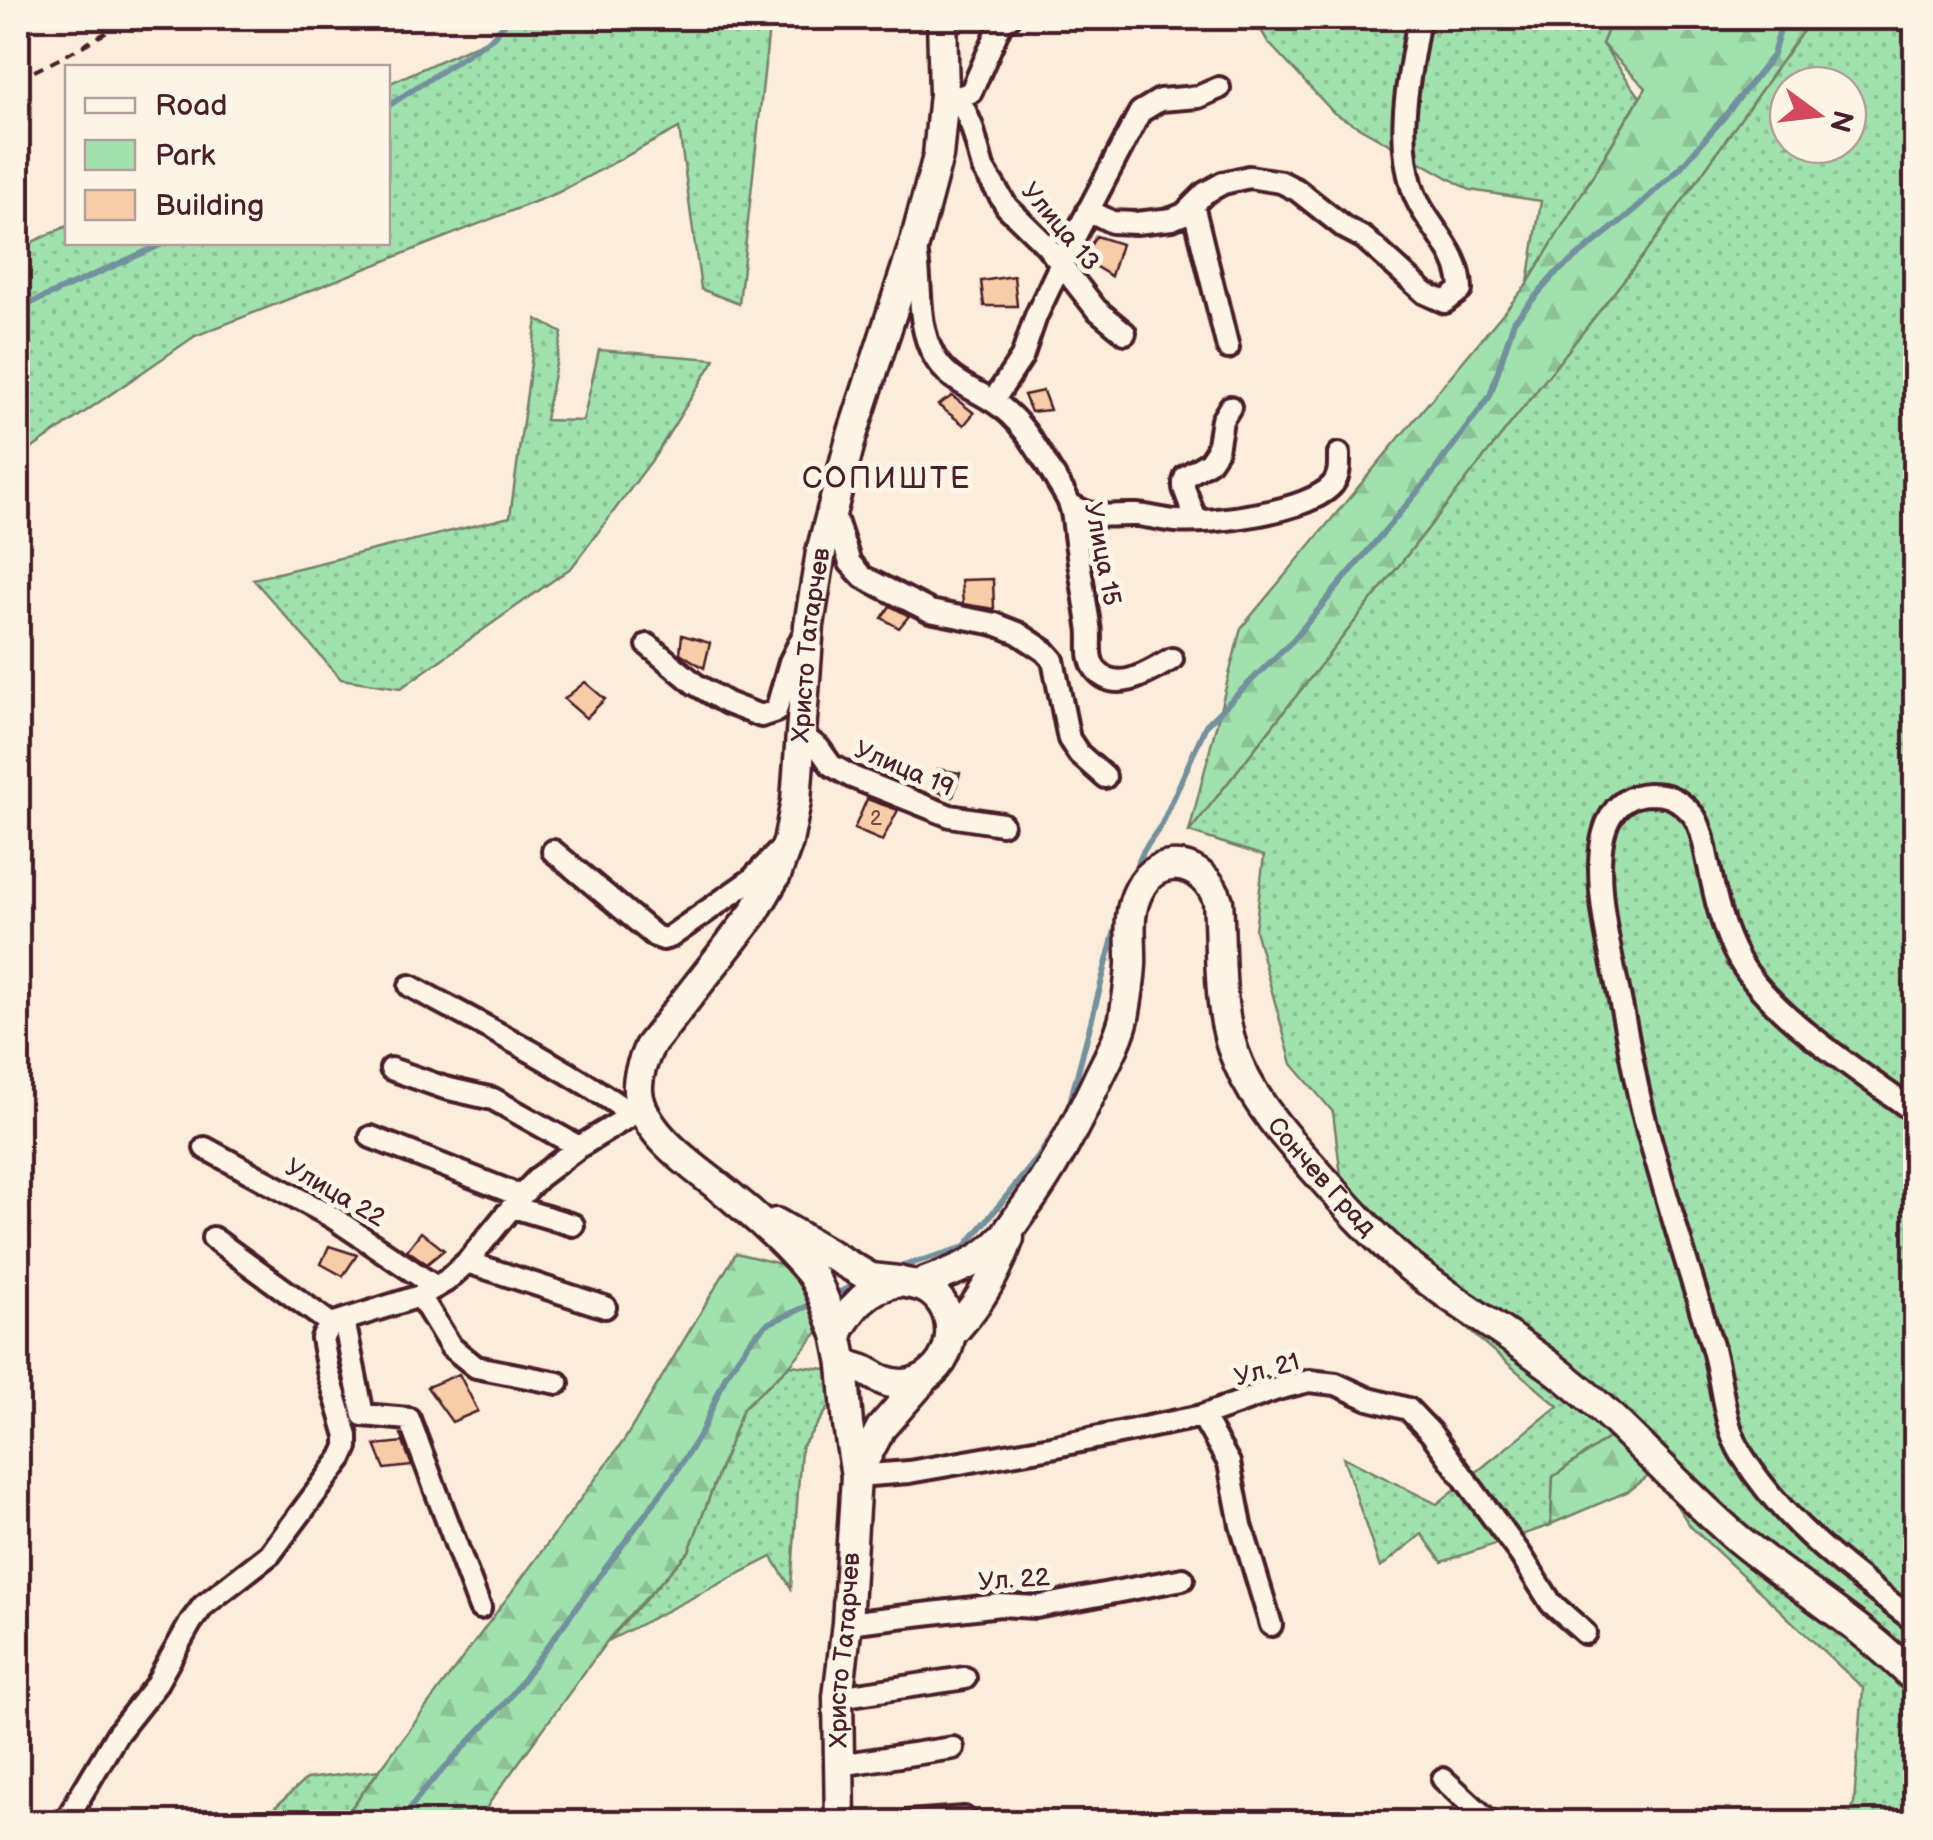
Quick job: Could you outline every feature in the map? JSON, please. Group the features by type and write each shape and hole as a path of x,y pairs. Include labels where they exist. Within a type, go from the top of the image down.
{"main road":[{"name":"Христо Татарчев","path":"638,1112 640,1069 649,1047 754,914 776,875 788,842 796,800 808,625 821,552 852,436 915,242 952,96 942,18"},
{"name":"Сончев Град","path":"1014,1222 1045,1180 1117,1040 1124,1018 1130,966 1130,916 1140,887 1155,870 1171,865 1190,868 1206,877 1218,900 1222,989 1228,1034 1237,1062 1250,1089 1345,1205 1410,1266 1556,1370 1735,1536 1868,1637 1916,1680"},
{"path":"638,1112 680,1156 740,1203 812,1273 836,1334 843,1364 887,1383 913,1383 941,1364 951,1334 946,1310 929,1290 871,1278 740,1203"},
{"path":"836,1334 850,1309 872,1290 957,1270 999,1242 1014,1222"},
{"path":"951,1334 969,1316 990,1280 1014,1222"},
{"name":"Христо Татарчев","path":"840,1822 838,1697 856,1476 843,1364"},
{"name":"Христо Татарчев","path":"856,1476 881,1428 925,1378"}],"street":[{"path":"952,96 971,92 1004,18 1009,18"},
{"path":"1088,210 1112,222 1172,219 1223,183 1248,177 1281,182 1364,238 1425,293 1446,302 1461,290 1461,277 1456,262 1412,191 1404,155 1404,114 1419,18"},
{"path":"993,401 1022,356 1061,263 1140,112 1160,100 1198,97 1220,88"},
{"name":"Улица 13","path":"952,96 972,127 983,168 1007,207 1061,263 1096,309 1126,333"},
{"path":"1193,205 1228,348"},
{"name":"Улица 15","path":"915,242 924,332 934,355 955,380 993,401 1020,423 1070,504 1090,631 1090,656 1096,669 1109,680 1122,681 1172,659"},
{"path":"1196,520 1184,482 1186,476 1209,462 1217,450 1222,420 1230,408"},
{"path":"1070,504 1088,515 1109,517 1139,515 1178,522 1236,519 1314,496 1333,484 1339,472 1339,454"},
{"path":"832,510 850,563 863,577 930,611 995,624 1018,633 1045,651 1053,660 1068,739 1105,777"},
{"path":"648,645 695,684 760,716 776,711 790,662 808,625"},
{"name":"Улица 19","path":"800,734 819,748 831,765 852,777 950,816 1002,824"},
{"path":"1916,1113 1777,1007 1738,960 1723,924 1695,817 1680,802 1659,794 1643,794 1616,806 1602,842 1600,867 1607,933 1646,1124 1714,1351 1729,1429 1741,1453 1783,1511 1813,1541 1916,1622"},
{"path":"553,851 654,936 663,938 728,898 788,842"},
{"path":"410,986 638,1112"},
{"path":"391,1070 493,1099 578,1146"},
{"path":"65,1822 117,1734 155,1686 190,1622 203,1606 270,1554 342,1458 347,1436 322,1338 337,1322 428,1291 467,1262 540,1177 578,1146 638,1112"},
{"path":"371,1137 572,1225"},
{"name":"Улица 22","path":"205,1148 332,1217 428,1291 451,1347 476,1368 558,1382"},
{"path":"213,1238 337,1322 363,1415 409,1419 480,1608"},
{"path":"467,1262 605,1307"},
{"name":"Ул. 21","path":"856,1476 1052,1448 1202,1416 1310,1381 1336,1384 1370,1399 1408,1409 1431,1433 1551,1603 1585,1633"},
{"path":"1202,1416 1229,1463 1241,1524 1271,1626"},
{"name":"Ул. 22","path":"847,1623 1000,1605 1036,1608 1184,1579"},
{"path":"838,1697 965,1678"},
{"path":"839,1764 953,1748"},
{"path":"1443,1779 1490,1822"},
{"path":"908,1822 964,1818"}],"path":[{"path":"18,79 132,18"}],"green space":[{"path":"506,18 770,18 739,304 701,289 679,128 557,193 195,336 18,458 18,253 28,244 65,227 65,245 390,245 390,83 493,37"},
{"path":"1254,18 1613,18 1602,44 1640,97 1528,283 1541,201 1470,190 1334,113 1268,42"},
{"path":"1613,18 1812,18 1779,65 1768,65 1768,80 1652,244 1189,832 1241,628 1528,283 1646,88 1602,44"},
{"path":"1812,18 1915,18 1915,1822 1847,1822 1854,1803 1863,1688 1691,1527 1624,1427 1553,1477 1551,1525 1442,1562 1422,1534 1380,1568 1343,1457 1437,1504 1558,1406 1407,1278 1342,1201 1333,1112 1292,1064 1255,930 1264,856 1189,832 1652,244 1768,80 1768,165 1868,165 1868,65 1779,65"},
{"path":"537,319 562,333 545,420 583,421 599,350 715,359 655,456 572,567 401,688 341,679 253,579 510,517"},
{"path":"736,1253 801,1269 825,1324 790,1365 743,1408 689,1551 610,1637 479,1822 341,1822 625,1439"},
{"path":"790,1365 853,1372 801,1448 791,1588 772,1557 608,1641 689,1551 743,1408"},
{"path":"1624,1427 1654,1472 1629,1491 1551,1524 1553,1477"},
{"path":"379,1770 341,1822 259,1822 306,1779"}],"building":[{"path":"1096,236 1121,244 1111,276 1083,259"},
{"path":"1014,276 1017,306 984,306 981,281"},
{"path":"1043,391 1050,410 1031,412 1024,395"},
{"path":"952,396 974,413 964,425 938,405"},
{"path":"993,579 994,609 963,604 961,580"},
{"path":"890,606 909,616 899,628 882,618"},
{"path":"682,635 710,643 704,668 680,653"},
{"path":"585,682 605,699 586,718 564,699"},
{"path":"937,769 960,773 953,797 933,790"},
{"path":"867,799 898,810 882,841 854,829"},
{"path":"421,1232 444,1250 427,1264 407,1250"},
{"path":"329,1246 357,1255 343,1276 321,1264"},
{"path":"459,1374 478,1411 452,1422 427,1387"},
{"path":"403,1442 412,1466 385,1469 375,1445"}],"waterway":[{"path":"390,105 493,37 509,18"},
{"path":"1131,879 1162,824 1206,725 1292,641 1430,477 1490,396 1514,321 1555,274 1679,169 1724,117 1773,55 1783,18"},
{"path":"18,309 160,245"},
{"path":"1068,1110 1119,915"},
{"path":"890,1270 965,1247 1037,1159 1062,1121"},
{"path":"830,1296 860,1283"},
{"path":"400,1822 423,1791 507,1701 673,1477 702,1431 726,1375 750,1341 767,1324 819,1301"}],"district":[{"name":"СОПИШТЕ","path":"887,479"}]}
